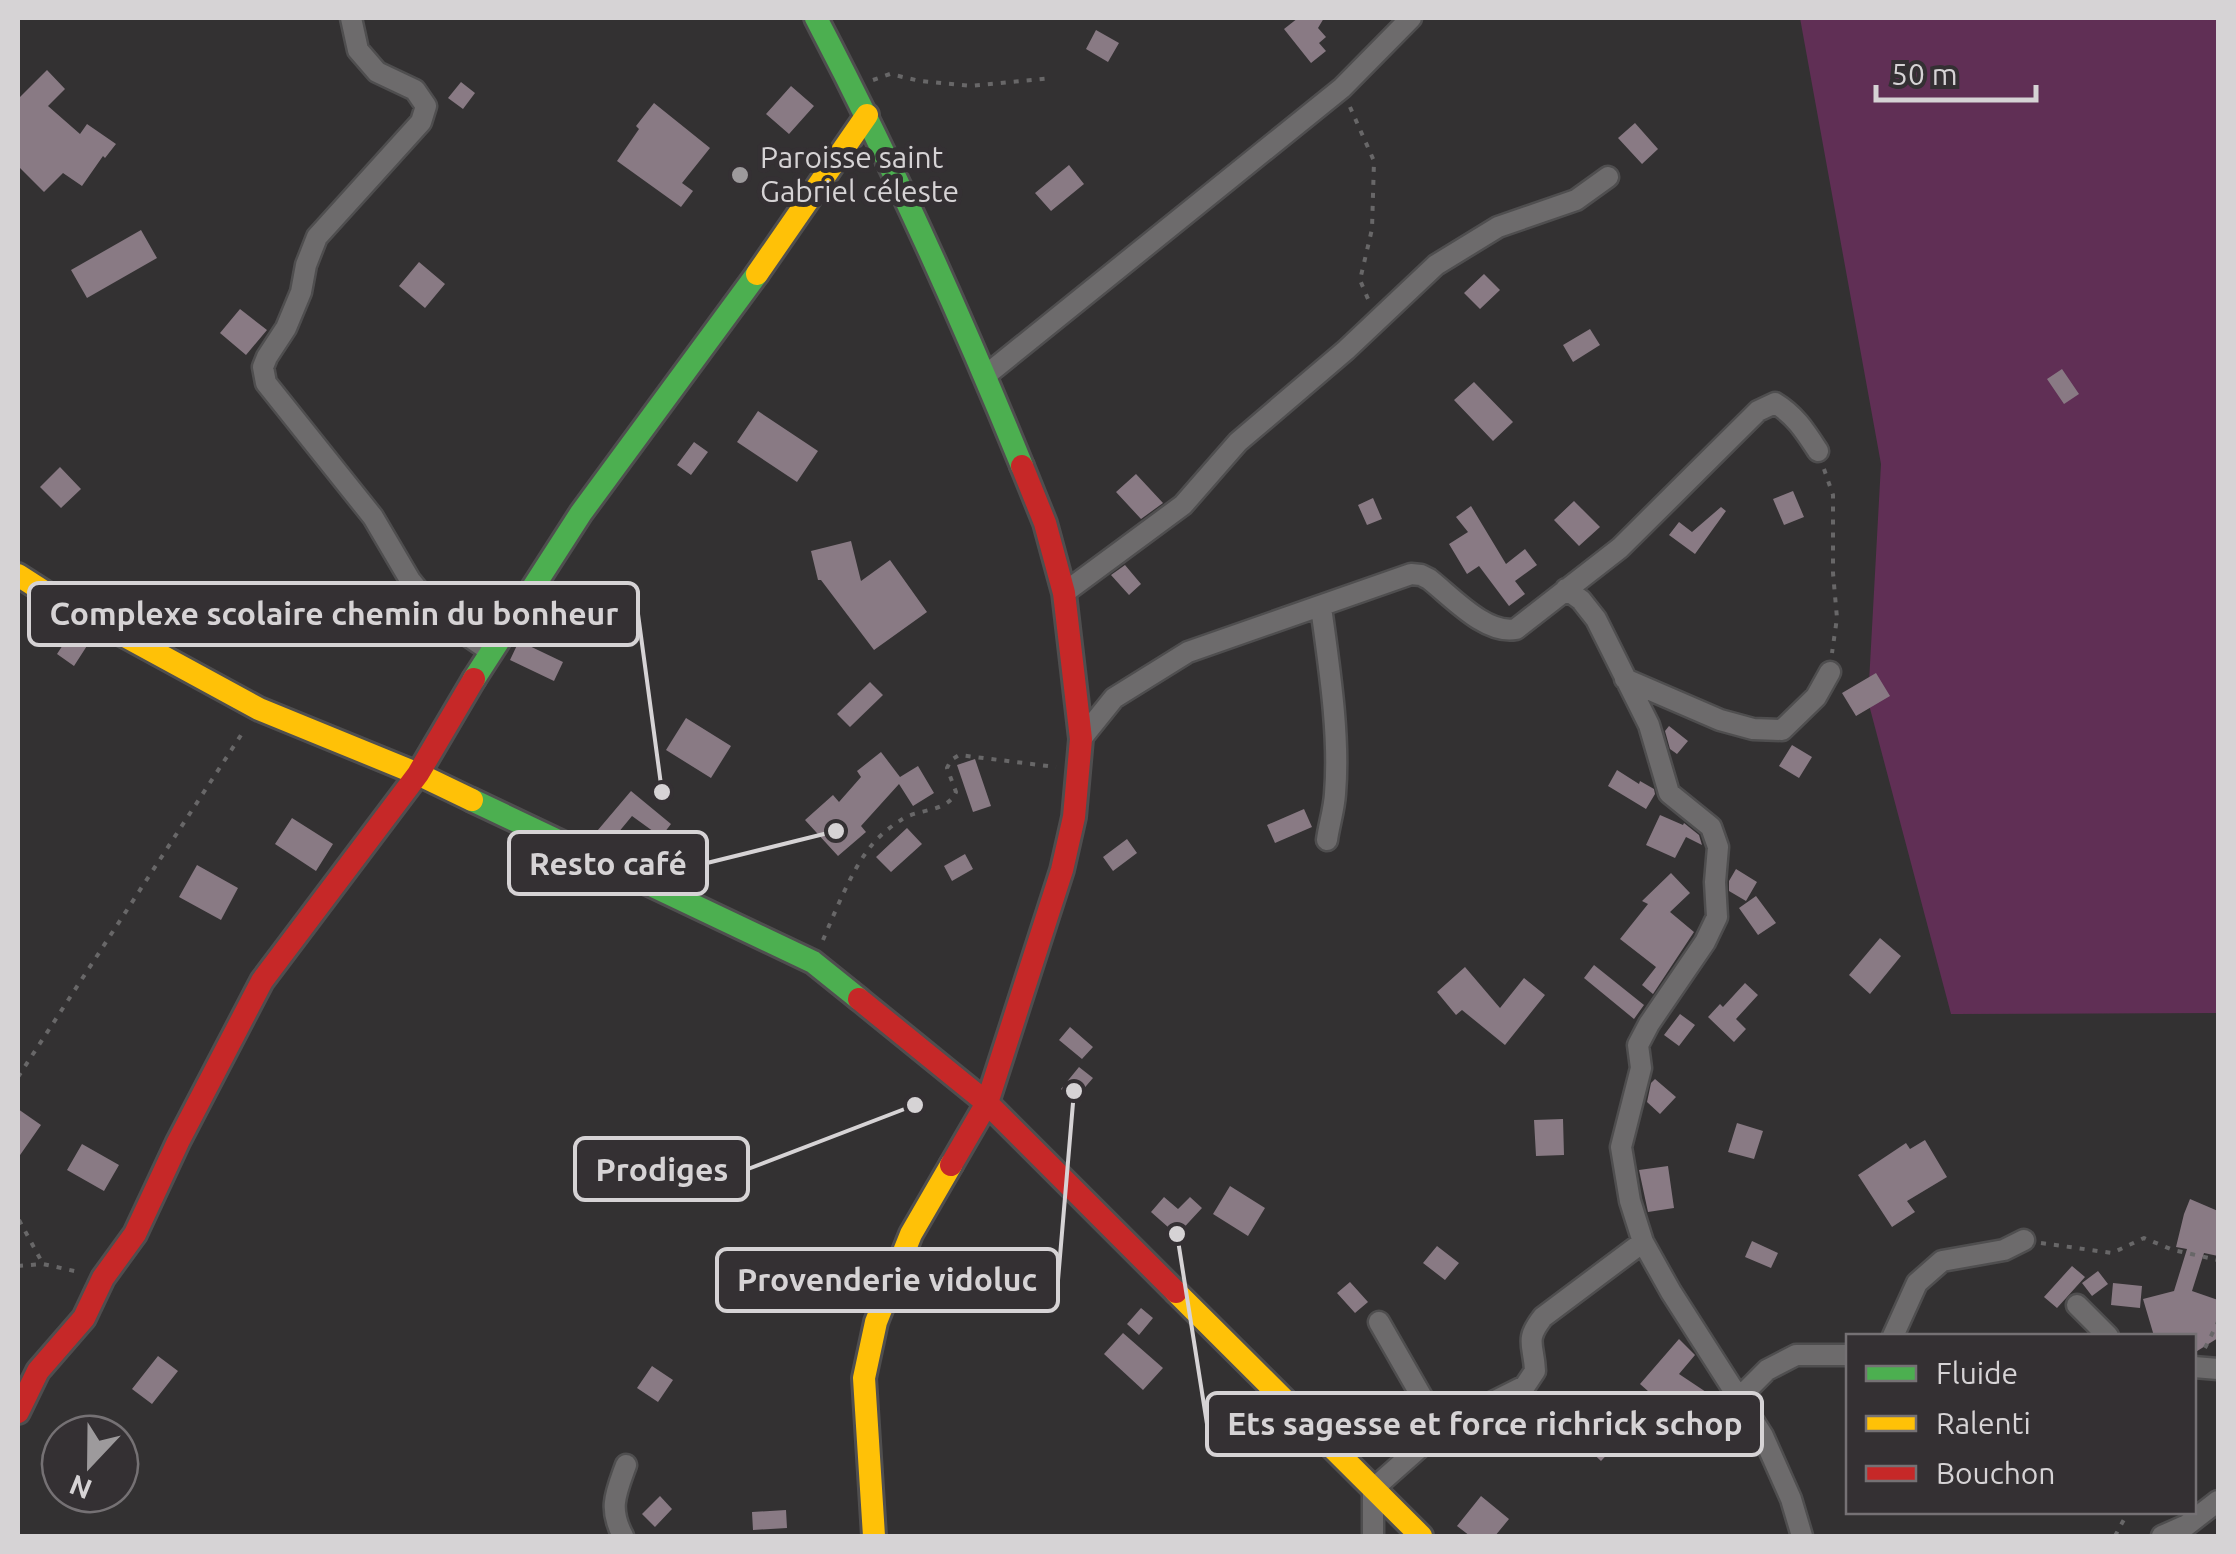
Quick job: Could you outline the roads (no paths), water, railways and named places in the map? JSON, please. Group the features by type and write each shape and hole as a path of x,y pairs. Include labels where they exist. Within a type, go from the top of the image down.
{"street":[{"path":"350,18 358,50 376,72 415,90 426,106 422,122 317,237 286,328 263,367 266,383 374,517 410,580 439,616 490,651"},
{"path":"816,18 867,115 985,376 1045,524 1064,593 1081,739 1074,817 1062,870 987,1102 911,1234 876,1322 864,1378 874,1536"},
{"path":"985,376 1342,88 1411,18"},
{"path":"18,1412 38,1371 84,1318 103,1278 136,1234 178,1142 262,982 418,774 490,651 582,513 867,115"},
{"path":"1064,593 1183,505 1238,442 1346,350 1436,265 1498,227 1576,200 1608,177"},
{"path":"1081,739 1114,698 1188,652 1411,574 1421,575 1489,626 1504,631 1516,628 1620,548 1758,410 1775,403 1802,424 1818,451"},
{"path":"18,574 259,709 418,774 814,962 987,1102 1416,1531"},
{"path":"1566,590 1596,618 1649,725 1669,793 1711,827 1718,847 1716,917 1705,942 1638,1046 1641,1068 1621,1147 1630,1201 1643,1242 1695,1332 1763,1436 1791,1499 1802,1536"},
{"path":"1322,607 1331,682 1335,794 1326,840"},
{"path":"1625,679 1720,720 1753,730 1782,730 1816,696 1830,672"},
{"path":"1894,1334 1917,1283 1942,1261 2004,1250 2024,1240"},
{"path":"1373,1489 1426,1442 1471,1413 1526,1386 1535,1371 1532,1331 1543,1317 1643,1242"},
{"path":"2077,1305 2106,1334"},
{"path":"1379,1322 1442,1432"},
{"path":"1740,1396 1767,1370 1796,1355 1846,1355"},
{"path":"623,1536 614,1519 615,1498 626,1464"},
{"path":"1373,1489 1376,1536 1416,1531"},
{"path":"2162,1536 2187,1526 2218,1501"}],"place":[{"name":"Paroisse saint Gabriel céleste","path":"740,175"},
{"name":"Complexe scolaire chemin du bonheur","path":"662,792"},
{"name":"Resto café","path":"836,831"},
{"name":"Provenderie vidoluc","path":"1074,1091"},
{"name":"Prodiges","path":"915,1105"},
{"name":"Ets sagesse et force richrick schop","path":"1177,1234"}]}
